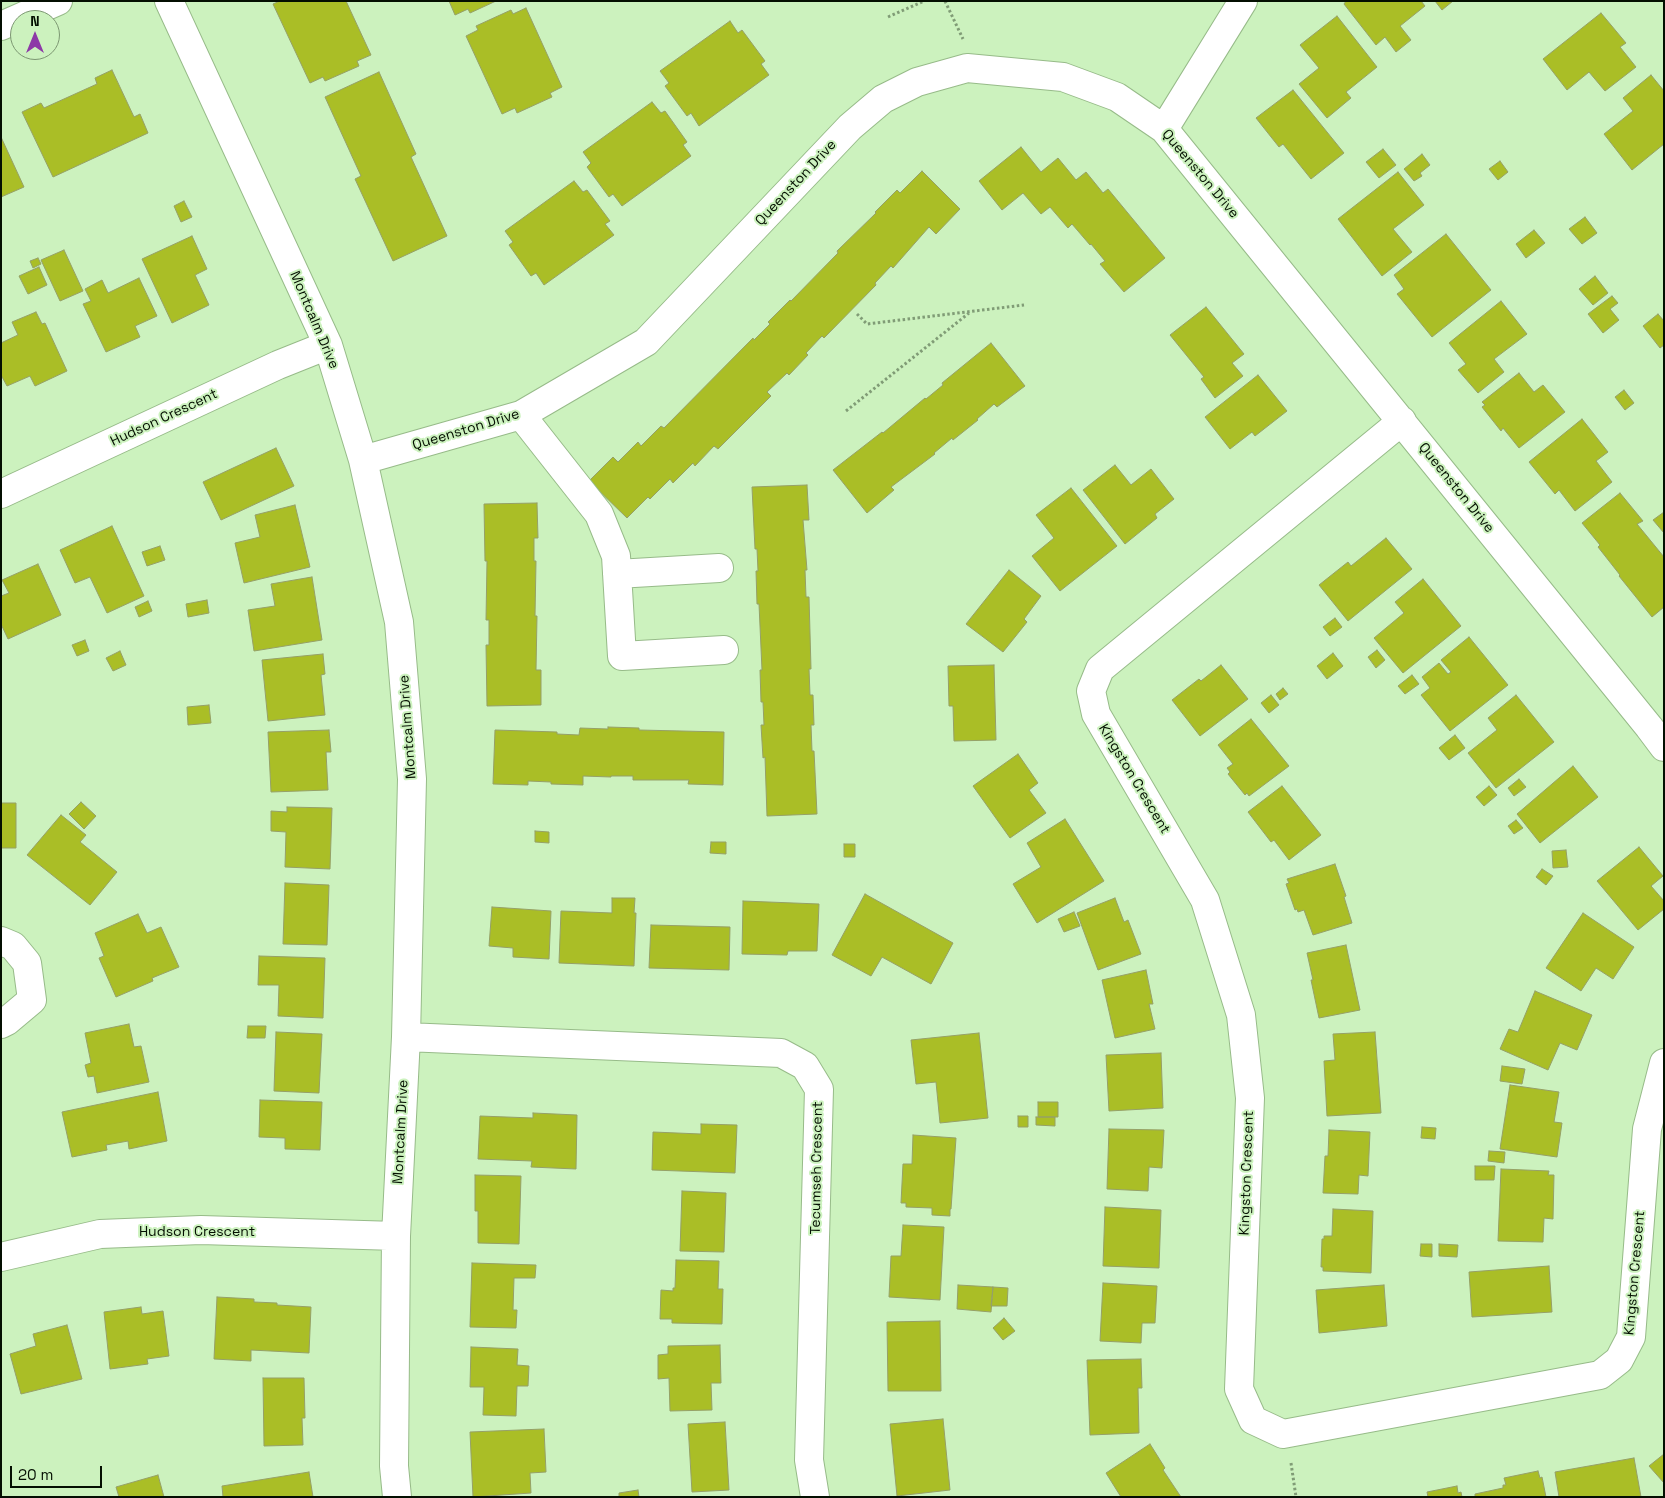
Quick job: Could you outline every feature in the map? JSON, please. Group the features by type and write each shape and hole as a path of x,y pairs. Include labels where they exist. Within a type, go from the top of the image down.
{"street":[{"path":"1,26 58,1"},
{"name":"Montcalm Drive","path":"169,1 328,345 364,460 399,622 412,779 406,1037 396,1236 394,1466 397,1497"},
{"path":"1164,129 1243,1"},
{"name":"Queenston Drive","path":"364,460 521,415 646,342 850,127 883,99 917,82 967,68 1063,77 1117,97 1164,129 1402,421 1659,730"},
{"name":"Hudson Crescent","path":"1,494 278,365 328,345"},
{"path":"521,415 599,514 616,556 622,656 724,650"},
{"name":"Kingston Crescent","path":"1402,421 1100,669 1091,691 1096,714 1205,900 1241,1015 1250,1098 1239,1389 1253,1420 1283,1434 1600,1375 1619,1360 1631,1337 1647,1129 1664,1063"},
{"path":"617,574 719,568"},
{"path":"1,942 13,946 28,962 32,1000 7,1022 1,1024"},
{"name":"Tecumseh Crescent","path":"406,1037 781,1053 805,1066 819,1089 809,1460 815,1497"},
{"name":"Hudson Crescent","path":"2,1255 100,1234 202,1230 396,1236"}],"path":[{"path":"888,17 924,1"},
{"path":"945,1 976,69"},
{"path":"857,314 868,324 1024,306"},
{"path":"846,410 970,312"},
{"path":"1289,1454 1296,1497"}],"building":[{"path":"280,1 346,1 371,55 357,61 359,66 325,81 323,77 310,83 273,4"},
{"path":"449,1 496,1 470,13 468,9 455,15"},
{"path":"1346,1 1421,1 1425,6 1400,26 1411,40 1396,52 1385,37 1376,45 1344,4"},
{"path":"1435,1 1453,1 1442,10"},
{"path":"526,8 562,87 550,93 552,97 517,113 515,108 502,114 466,36 478,30 476,26 511,10 513,14"},
{"path":"1601,13 1626,43 1620,47 1636,67 1605,91 1589,72 1567,90 1543,59"},
{"path":"1337,16 1377,67 1346,92 1351,98 1327,118 1299,84 1319,68 1300,45"},
{"path":"730,21 738,33 742,30 765,61 761,64 769,75 699,126 691,113 687,116 665,86 669,83 660,71"},
{"path":"112,70 134,117 140,114 148,133 53,177 22,112 41,103 44,108 97,84 95,78"},
{"path":"379,72 416,154 411,157 447,236 393,261 355,179 361,176 325,97"},
{"path":"1651,75 1664,91 1664,144 1632,170 1604,134 1633,111 1623,98"},
{"path":"1293,90 1344,153 1311,179 1283,144 1279,147 1256,118"},
{"path":"652,102 661,113 665,111 687,142 683,145 691,156 622,206 613,194 609,197 587,167 591,163 583,152"},
{"path":"1,137 24,187 1,197"},
{"path":"1021,147 1041,172 1058,158 1076,180 1086,172 1103,193 1108,189 1165,258 1124,292 1100,264 1105,261 1091,244 1072,224 1068,228 1050,207 1041,214 1023,193 1002,210 979,181"},
{"path":"1383,149 1396,165 1379,178 1366,162"},
{"path":"1422,154 1430,165 1420,173 1422,176 1414,181 1404,169"},
{"path":"1500,161 1508,172 1498,180 1489,169"},
{"path":"922,171 960,209 936,234 929,227 893,268 891,266 875,283 876,285 824,338 822,336 806,353 808,355 789,375 787,373 767,392 771,396 718,449 714,446 695,466 693,463 673,483 670,479 627,518 589,481 613,457 618,462 638,442 641,446 661,426 664,428 753,338 754,340 770,324 768,322 838,253 837,251 897,190 900,193"},
{"path":"1398,172 1424,205 1393,229 1412,252 1382,276 1338,219"},
{"path":"574,181 583,192 587,190 610,221 605,224 614,235 544,285 536,273 531,276 509,245 513,242 505,231"},
{"path":"184,201 192,217 181,222 174,206"},
{"path":"1585,217 1597,233 1582,244 1569,229"},
{"path":"1534,230 1545,243 1526,258 1516,244"},
{"path":"1446,234 1491,290 1432,337 1397,294 1404,289 1394,275"},
{"path":"192,236 207,269 195,275 209,305 172,323 142,259"},
{"path":"64,250 83,291 60,301 41,260"},
{"path":"38,258 41,264 33,268 30,261"},
{"path":"39,267 47,285 28,294 19,276"},
{"path":"1595,276 1608,293 1593,305 1579,289"},
{"path":"139,278 157,316 135,326 140,337 106,352 83,304 91,301 85,289 102,280 108,293"},
{"path":"1612,296 1618,303 1610,309 1619,320 1603,333 1588,314"},
{"path":"1501,301 1527,334 1494,359 1504,372 1478,393 1458,370 1466,364 1449,343"},
{"path":"1206,307 1244,354 1232,363 1243,376 1215,398 1201,379 1204,377 1170,335"},
{"path":"36,312 42,324 45,323 67,371 35,386 30,376 7,386 1,375 1,343 18,335 12,322"},
{"path":"1658,314 1664,321 1664,345 1660,348 1643,326"},
{"path":"991,343 1025,386 997,407 994,404 978,420 953,440 952,438 935,454 891,487 894,490 867,513 833,470 926,399 943,385 942,383"},
{"path":"1519,373 1534,392 1543,385 1565,412 1519,448 1503,428 1501,431 1482,407 1485,405 1482,402"},
{"path":"1258,375 1287,411 1255,436 1252,432 1230,449 1205,417"},
{"path":"1624,390 1634,403 1625,410 1615,397"},
{"path":"1582,419 1608,452 1596,461 1612,482 1575,511 1559,490 1555,494 1529,462"},
{"path":"276,448 294,486 221,520 203,482"},
{"path":"1115,465 1131,485 1151,469 1174,499 1155,514 1157,518 1125,544 1083,490"},
{"path":"807,485 809,520 803,520 807,570 805,570 806,597 809,597 810,695 813,695 814,725 811,725 817,814 767,816 765,757 763,758 761,725 764,725 763,702 761,702 760,670 762,670 759,604 757,604 757,549 755,549 752,487"},
{"path":"1071,488 1117,546 1060,591 1032,556 1054,538 1036,515"},
{"path":"1620,493 1643,521 1637,524 1664,557 1664,607 1652,617 1619,576 1598,547 1600,545 1582,523"},
{"path":"537,503 538,538 534,538 534,561 536,561 535,616 537,616 536,670 541,670 541,705 487,706 486,645 489,645 489,620 486,620 487,561 485,561 484,504"},
{"path":"295,505 310,567 244,583 235,543 260,537 255,515"},
{"path":"1664,512 1664,533 1653,520"},
{"path":"112,526 144,596 107,613 90,577 75,583 60,550"},
{"path":"1386,538 1412,569 1348,621 1319,585 1348,562 1351,566"},
{"path":"160,546 165,560 147,566 142,552"},
{"path":"38,564 61,615 8,639 1,624 1,596 9,593 2,580"},
{"path":"1009,570 1041,596 1024,619 1027,622 1003,652 966,624"},
{"path":"312,577 322,640 254,651 248,610 275,606 271,584"},
{"path":"1423,579 1461,626 1403,673 1374,638 1404,613 1395,602"},
{"path":"207,600 209,613 188,617 186,604"},
{"path":"148,601 152,611 139,617 135,607"},
{"path":"1335,618 1342,627 1330,636 1323,627"},
{"path":"1469,637 1508,685 1450,731 1421,695 1430,688 1422,677 1439,663 1448,674 1451,672 1441,660"},
{"path":"85,640 89,651 77,656 72,645"},
{"path":"1377,650 1385,660 1376,668 1368,657"},
{"path":"120,651 126,665 113,671 106,658"},
{"path":"1333,653 1343,666 1327,679 1317,666"},
{"path":"323,654 325,674 321,675 325,715 268,721 262,660"},
{"path":"994,665 996,740 954,741 953,706 949,706 948,666"},
{"path":"1221,665 1248,699 1200,736 1172,700"},
{"path":"1412,675 1419,684 1405,694 1398,686"},
{"path":"1283,688 1288,694 1280,700 1276,694"},
{"path":"1271,695 1279,705 1269,713 1261,703"},
{"path":"1516,695 1554,742 1496,788 1468,753 1497,730 1488,718"},
{"path":"209,705 211,723 188,725 187,707"},
{"path":"1251,719 1289,766 1249,796 1247,793 1245,795 1228,774 1230,772 1227,768 1233,764 1218,745"},
{"path":"608,727 639,728 639,730 724,732 723,785 688,784 689,780 633,780 633,776 583,776 583,785 528,781 528,785 493,784 495,730 557,732 557,734 579,735 580,728 608,729"},
{"path":"329,730 331,752 326,752 328,790 271,792 268,732"},
{"path":"1455,735 1465,748 1449,760 1439,748"},
{"path":"1018,754 1038,783 1029,790 1046,813 1010,838 973,786"},
{"path":"1573,766 1598,797 1540,843 1517,814"},
{"path":"1519,779 1526,787 1514,796 1508,788"},
{"path":"1282,786 1321,835 1289,860 1274,840 1271,842 1248,812"},
{"path":"1489,786 1497,795 1484,806 1476,797"},
{"path":"81,802 96,816 84,829 69,814"},
{"path":"1,803 16,803 16,848 1,848"},
{"path":"287,807 332,808 330,869 285,867 286,832 271,831 271,811 287,812"},
{"path":"61,815 86,835 80,842 117,872 90,905 27,855"},
{"path":"1065,819 1104,881 1037,923 1013,884 1041,867 1027,843"},
{"path":"1516,820 1523,828 1514,834 1508,826"},
{"path":"535,831 549,832 549,843 535,842"},
{"path":"711,842 726,842 726,854 710,853"},
{"path":"844,844 855,844 855,857 844,857"},
{"path":"1639,847 1663,876 1651,886 1664,901 1664,909 1638,930 1597,881"},
{"path":"1566,850 1568,867 1553,868 1552,851"},
{"path":"1335,864 1346,896 1344,897 1352,923 1313,935 1304,910 1298,912 1297,909 1295,910 1286,884 1289,883 1287,879"},
{"path":"1542,869 1553,876 1546,885 1536,877"},
{"path":"285,883 329,885 327,945 283,944"},
{"path":"865,894 953,943 931,984 882,957 871,976 832,955"},
{"path":"612,898 635,898 634,966 559,963 561,911 612,913"},
{"path":"1115,898 1124,922 1128,920 1141,954 1098,970 1077,913"},
{"path":"743,901 819,904 817,951 788,951 787,955 742,954"},
{"path":"492,907 551,911 549,959 513,957 513,948 489,946"},
{"path":"1074,912 1080,926 1064,932 1058,919"},
{"path":"1583,913 1634,947 1613,979 1596,968 1581,991 1546,968"},
{"path":"138,914 147,933 161,927 179,967 152,978 153,981 116,997 99,958 104,956 95,933"},
{"path":"651,925 730,927 729,970 649,968"},
{"path":"1346,945 1360,1010 1319,1018 1307,953"},
{"path":"259,956 325,958 323,1018 278,1016 279,985 258,985"},
{"path":"1146,970 1153,1004 1149,1004 1155,1029 1115,1038 1102,980"},
{"path":"1535,991 1592,1015 1577,1050 1560,1043 1548,1070 1500,1049 1509,1029 1518,1032"},
{"path":"129,1024 134,1047 141,1046 149,1082 97,1093 94,1076 88,1077 85,1065 91,1063 85,1033"},
{"path":"248,1026 266,1026 265,1038 247,1038"},
{"path":"276,1032 322,1034 319,1093 274,1091"},
{"path":"1375,1032 1381,1113 1327,1116 1324,1061 1335,1060 1333,1034"},
{"path":"979,1033 988,1118 940,1123 936,1082 916,1084 911,1040"},
{"path":"1161,1053 1163,1108 1109,1111 1106,1055"},
{"path":"1502,1066 1525,1069 1522,1084 1500,1081"},
{"path":"1510,1085 1559,1092 1554,1122 1562,1123 1557,1157 1500,1149"},
{"path":"158,1092 167,1141 129,1149 128,1141 106,1145 107,1150 72,1157 62,1112"},
{"path":"260,1100 322,1102 320,1150 285,1149 285,1138 259,1137"},
{"path":"1038,1102 1058,1102 1058,1117 1038,1117"},
{"path":"533,1113 577,1115 576,1169 531,1167 532,1161 478,1159 480,1116 533,1118"},
{"path":"1018,1116 1028,1116 1028,1127 1018,1127"},
{"path":"1036,1117 1055,1117 1055,1126 1036,1125"},
{"path":"701,1124 737,1125 735,1173 652,1170 653,1132 701,1134"},
{"path":"1422,1127 1436,1128 1435,1139 1421,1138"},
{"path":"1109,1129 1164,1130 1162,1168 1149,1167 1148,1191 1107,1189"},
{"path":"1329,1130 1370,1132 1368,1176 1359,1175 1358,1194 1323,1193 1325,1156 1328,1156"},
{"path":"913,1135 956,1138 950,1216 932,1215 932,1208 906,1207 906,1203 901,1203 903,1164 912,1164"},
{"path":"1489,1151 1505,1152 1504,1163 1488,1161"},
{"path":"1475,1166 1495,1166 1494,1180 1475,1180"},
{"path":"1501,1169 1549,1171 1548,1175 1554,1175 1553,1219 1544,1218 1543,1242 1498,1241"},
{"path":"475,1175 521,1176 519,1244 478,1243 478,1211 475,1211"},
{"path":"682,1191 726,1193 724,1252 680,1251"},
{"path":"1105,1207 1161,1210 1159,1268 1103,1266"},
{"path":"1333,1209 1373,1211 1371,1273 1323,1271 1323,1267 1321,1267 1322,1239 1324,1239 1324,1236 1332,1236"},
{"path":"903,1225 944,1227 940,1300 889,1297 891,1256 901,1256"},
{"path":"1421,1244 1432,1244 1432,1257 1420,1256"},
{"path":"1439,1244 1458,1245 1457,1257 1439,1256"},
{"path":"676,1260 719,1261 718,1289 723,1289 722,1324 672,1323 672,1319 660,1319 661,1290 673,1291 673,1288 675,1288"},
{"path":"472,1263 536,1265 535,1278 514,1278 513,1310 517,1310 516,1328 470,1327"},
{"path":"1549,1266 1552,1312 1472,1317 1469,1272"},
{"path":"1103,1283 1157,1286 1155,1323 1142,1323 1141,1343 1100,1341"},
{"path":"958,1285 993,1287 991,1312 957,1309"},
{"path":"1384,1285 1387,1326 1319,1333 1316,1290"},
{"path":"993,1287 1008,1288 1007,1306 991,1306"},
{"path":"217,1297 254,1299 254,1302 311,1307 309,1353 251,1350 251,1361 214,1359"},
{"path":"141,1307 142,1314 163,1311 169,1356 147,1359 148,1364 110,1369 104,1312"},
{"path":"1004,1318 1015,1331 1003,1340 993,1328"},
{"path":"940,1321 941,1391 888,1391 887,1322"},
{"path":"67,1325 82,1379 21,1394 10,1354 36,1346 33,1334"},
{"path":"720,1345 721,1383 711,1383 712,1410 670,1411 669,1378 658,1379 658,1355 668,1354 668,1346"},
{"path":"471,1347 518,1349 517,1365 529,1366 528,1386 517,1386 516,1416 483,1415 484,1387 470,1387"},
{"path":"1141,1359 1142,1388 1138,1388 1139,1433 1090,1435 1087,1360"},
{"path":"263,1378 304,1378 305,1418 302,1418 303,1445 264,1446"},
{"path":"943,1419 950,1490 897,1496 890,1424"},
{"path":"725,1422 729,1490 692,1492 688,1424"},
{"path":"544,1429 546,1472 530,1473 531,1493 473,1497 470,1432"},
{"path":"1150,1444 1165,1468 1163,1470 1181,1497 1121,1497 1106,1473"},
{"path":"1664,1454 1664,1483 1649,1466"},
{"path":"1634,1458 1641,1497 1559,1497 1555,1472"},
{"path":"1538,1471 1540,1478 1542,1477 1546,1497 1475,1497 1475,1494 1503,1488 1503,1485 1506,1485 1504,1478"},
{"path":"309,1472 313,1497 223,1497 222,1486"},
{"path":"158,1475 164,1497 119,1497 116,1487"},
{"path":"1457,1486 1458,1493 1461,1492 1462,1497 1428,1497 1427,1492"},
{"path":"638,1490 639,1497 619,1497 619,1493"}]}
